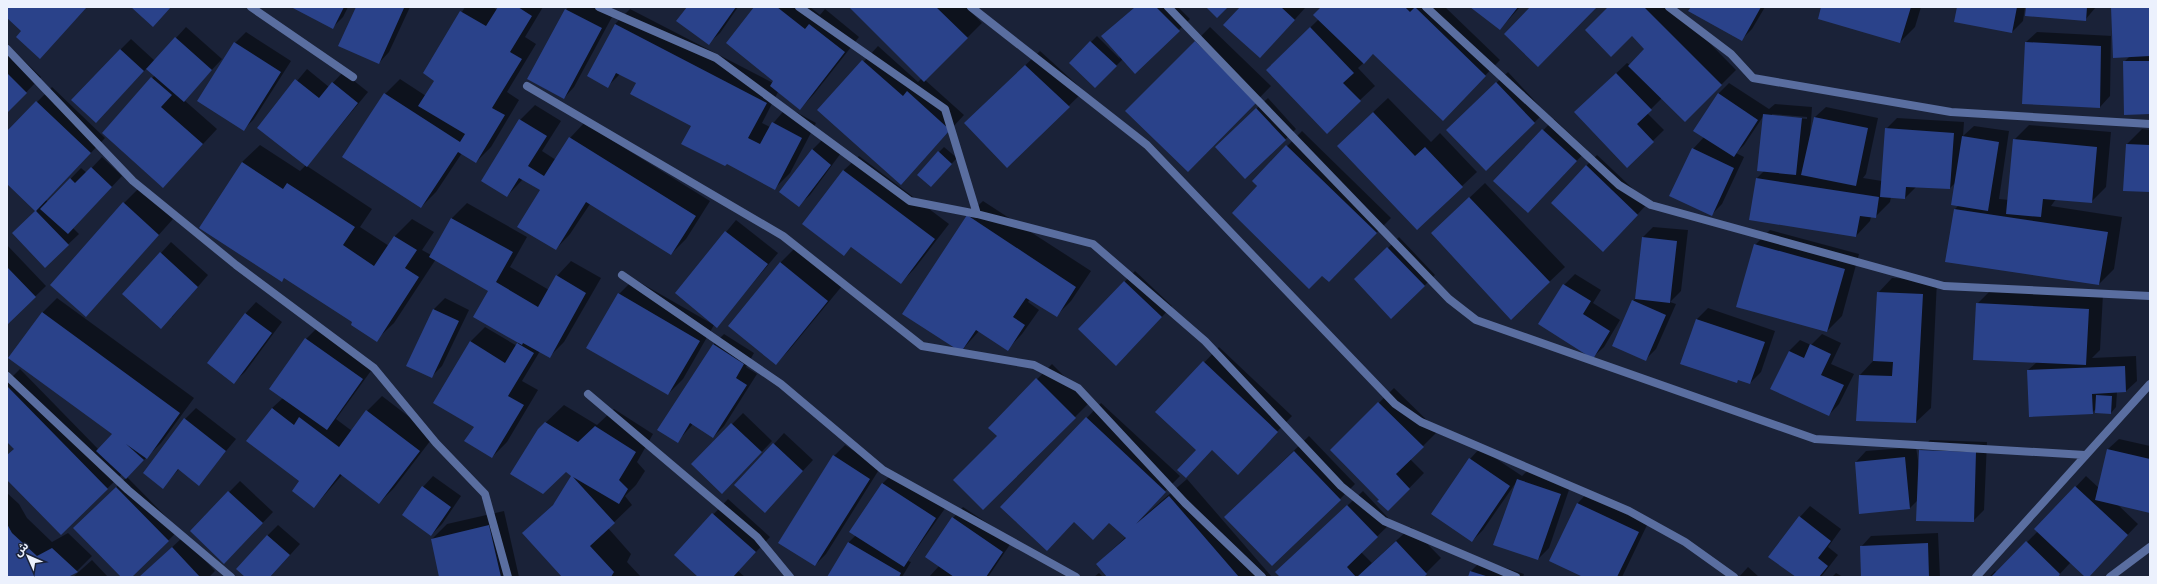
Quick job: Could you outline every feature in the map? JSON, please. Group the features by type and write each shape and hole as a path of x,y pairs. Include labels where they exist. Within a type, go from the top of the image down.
{"street":[{"path":"251,7 353,77"},
{"path":"599,7 716,58 910,201 977,214 1093,244 1205,341 1341,486 1384,521 1516,577"},
{"path":"799,7 945,109 977,214"},
{"path":"972,7 1147,145 1395,404 1421,422 1629,511 1685,542 1734,577"},
{"path":"1168,7 1449,299 1476,320 1815,439 2085,455"},
{"path":"1426,7 1619,185 1651,205 1944,286 2150,296"},
{"path":"1669,7 1731,54 1753,78 1951,112 2150,124"},
{"path":"7,49 133,181 236,265 374,368 436,443 485,494 508,577"},
{"path":"527,86 784,236 922,346 1034,365 1078,388 1185,503 1262,577"},
{"path":"622,275 781,384 883,470 1076,577"},
{"path":"7,376 128,490 231,577"},
{"path":"1976,577 2150,384"},
{"path":"588,394 757,537 790,577"},
{"path":"2110,577 2150,547"}],"building":[{"path":"7,7 87,7 40,59 16,37 21,31 7,18"},
{"path":"131,7 171,7 153,27"},
{"path":"291,7 344,7 333,29"},
{"path":"356,7 404,8 379,64 338,46"},
{"path":"498,7 518,7 532,16 510,52 522,59 492,108 505,115 476,163 458,152 421,208 342,157 384,93 460,142 465,134 418,106 434,81 423,73 460,11 486,26"},
{"path":"687,7 736,7 709,45 676,21"},
{"path":"754,7 777,7 805,29 809,24 845,52 800,110 770,86 773,81 726,43"},
{"path":"849,7 936,7 968,38 924,82"},
{"path":"1135,7 1156,7 1180,31 1135,74 1101,36"},
{"path":"1206,7 1228,7 1217,18"},
{"path":"1240,7 1281,7 1295,20 1260,58 1223,25"},
{"path":"1321,7 1405,7 1410,12 1415,7 1486,76 1443,121 1373,54 1364,64 1313,15"},
{"path":"1470,7 1518,7 1500,30"},
{"path":"1530,7 1597,7 1538,67 1504,34"},
{"path":"1608,7 1644,7 1722,85 1685,122 1628,66 1644,49 1632,36 1611,57 1585,30"},
{"path":"1691,7 1761,7 1742,41 1688,11"},
{"path":"1821,7 1911,7 1900,43 1818,19"},
{"path":"1957,7 2017,7 2012,33 1954,22"},
{"path":"2026,7 2087,7 2086,21 2025,16"},
{"path":"2111,7 2150,7 2150,56 2113,58"},
{"path":"565,9 602,28 564,99 527,79"},
{"path":"615,24 767,103 748,138 760,144 772,122 802,138 775,190 727,164 725,166 681,144 691,126 630,94 636,83 616,73 608,88 587,76"},
{"path":"1310,27 1354,73 1343,83 1361,101 1327,134 1266,70"},
{"path":"175,37 212,70 184,102 146,69"},
{"path":"1090,41 1117,66 1095,88 1069,63"},
{"path":"1195,41 1257,102 1188,172 1125,111"},
{"path":"234,42 281,72 244,131 197,101"},
{"path":"2025,42 2101,46 2100,108 2022,104"},
{"path":"120,49 144,71 96,123 71,100"},
{"path":"862,60 903,96 907,91 950,130 901,185 817,110"},
{"path":"2123,61 2150,61 2150,114 2124,115"},
{"path":"1025,65 1070,107 1007,168 964,123"},
{"path":"7,73 27,93 7,113"},
{"path":"1616,73 1652,110 1637,124 1654,142 1627,168 1574,112"},
{"path":"151,77 172,95 161,107 203,144 163,188 102,133"},
{"path":"295,79 319,98 332,82 358,103 307,167 257,128"},
{"path":"1496,82 1535,123 1486,171 1446,130"},
{"path":"1718,93 1758,120 1734,157 1693,131"},
{"path":"36,101 91,153 36,211 69,245 45,268 12,233 35,211 7,184 7,131"},
{"path":"1256,108 1286,140 1245,179 1215,147"},
{"path":"1373,112 1415,156 1425,147 1463,187 1417,230 1337,146"},
{"path":"1763,114 1802,118 1796,175 1757,171"},
{"path":"1814,117 1868,128 1856,186 1801,175"},
{"path":"519,119 547,136 528,166 544,176 569,137 696,216 671,255 586,202 556,250 517,227 540,190 519,178 507,197 481,181"},
{"path":"1885,128 1954,133 1950,189 1906,187 1905,199 1880,197"},
{"path":"1542,129 1577,161 1528,213 1493,181"},
{"path":"1962,136 1999,142 1988,211 1951,205"},
{"path":"2013,139 2097,147 2092,203 2043,199 2041,217 2006,214"},
{"path":"2126,144 2150,145 2150,192 2123,191"},
{"path":"1286,145 1377,233 1329,282 1322,276 1309,289 1232,213 1257,186 1252,181"},
{"path":"1692,148 1734,168 1712,216 1669,196"},
{"path":"812,149 831,165 799,207 779,192"},
{"path":"938,151 952,164 931,187 917,175"},
{"path":"242,162 283,189 287,183 355,227 343,245 374,266 394,236 417,250 405,268 419,277 377,342 351,325 352,322 284,278 282,282 199,228"},
{"path":"1586,165 1638,215 1603,252 1551,203"},
{"path":"91,167 112,187 68,234 40,209 70,178 75,183"},
{"path":"843,170 935,239 901,284 851,247 844,256 802,224"},
{"path":"1756,178 1879,197 1876,218 1860,216 1856,237 1749,220"},
{"path":"1469,197 1550,282 1511,320 1431,233"},
{"path":"123,202 159,235 86,317 50,285"},
{"path":"1954,209 2108,232 2099,285 1945,262"},
{"path":"967,215 1076,287 1057,317 1026,298 1013,317 1025,325 1008,351 976,330 961,352 902,314"},
{"path":"451,218 513,252 496,282 538,307 556,275 586,293 550,358 523,343 522,345 473,317 488,291 429,257"},
{"path":"725,231 768,264 717,328 675,293"},
{"path":"1642,237 1677,241 1670,303 1635,299"},
{"path":"1754,244 1845,269 1827,332 1736,307"},
{"path":"1387,247 1425,286 1391,319 1354,279"},
{"path":"160,252 198,287 161,329 122,294"},
{"path":"780,262 828,301 776,365 728,326"},
{"path":"7,267 36,297 7,325"},
{"path":"1124,281 1162,317 1116,366 1078,329"},
{"path":"1563,284 1591,301 1583,314 1610,331 1593,359 1538,324"},
{"path":"1877,292 1923,294 1916,423 1856,421 1859,375 1892,376 1893,362 1873,361"},
{"path":"618,293 700,341 668,395 586,348"},
{"path":"1632,300 1666,315 1646,361 1612,346"},
{"path":"1976,303 2089,309 2086,365 1973,360"},
{"path":"433,309 459,321 432,378 406,366"},
{"path":"42,312 180,413 147,459 126,444 144,460 126,479 96,451 112,434 8,358"},
{"path":"245,313 272,333 234,384 207,363"},
{"path":"1696,319 1765,342 1750,384 1738,380 1737,383 1680,364"},
{"path":"305,338 363,379 327,430 269,389"},
{"path":"470,341 505,363 517,343 534,353 508,396 524,405 492,458 464,441 474,427 433,403"},
{"path":"713,344 744,364 736,378 747,385 713,438 690,423 678,443 657,430"},
{"path":"1810,344 1831,354 1821,375 1844,385 1829,416 1770,389 1789,351 1804,358"},
{"path":"1203,361 1278,432 1238,475 1212,450 1186,478 1177,470 1196,450 1155,412"},
{"path":"2125,366 2126,392 2092,394 2093,414 2029,417 2027,370"},
{"path":"1036,378 1076,418 983,510 953,480 997,436 988,428"},
{"path":"7,386 108,489 61,535 7,480 7,455 14,449 7,442"},
{"path":"2096,395 2112,396 2111,414 2095,413"},
{"path":"1378,402 1424,447 1396,474 1410,489 1388,511 1330,450"},
{"path":"272,408 294,425 299,417 339,447 366,410 420,451 379,504 340,474 314,508 292,491 299,481 246,441"},
{"path":"1086,417 1166,492 1136,524 1169,496 1239,577 1107,577 1096,564 1126,538 1109,523 1093,540 1074,522 1047,551 1000,507"},
{"path":"184,418 226,451 199,486 178,469 163,489 143,473"},
{"path":"545,422 578,442 595,426 636,452 619,480 628,489 619,504 573,477 615,523 590,546 614,572 611,577 562,577 522,533 553,505 571,476 566,472 543,494 510,474 538,429"},
{"path":"731,423 762,452 722,494 691,464"},
{"path":"773,443 803,471 765,513 734,485"},
{"path":"2107,449 2150,459 2150,513 2095,500"},
{"path":"1919,450 1976,452 1974,522 1916,521"},
{"path":"1294,451 1341,500 1272,566 1224,517"},
{"path":"833,455 870,479 815,566 778,543"},
{"path":"1905,457 1910,509 1859,514 1855,462"},
{"path":"1469,458 1510,486 1472,542 1431,514"},
{"path":"1517,479 1561,494 1538,560 1493,545"},
{"path":"882,483 936,518 904,567 849,532"},
{"path":"422,486 451,507 431,536 402,515"},
{"path":"2075,486 2128,535 2089,577 2085,577 2034,529"},
{"path":"116,487 169,541 132,577 121,577 73,528"},
{"path":"228,491 263,523 224,564 190,531"},
{"path":"1577,503 1639,532 1617,577 1583,577 1549,561"},
{"path":"1347,505 1378,537 1347,567 1356,577 1280,577 1275,572"},
{"path":"712,513 756,552 733,577 698,577 674,555"},
{"path":"1799,516 1831,541 1818,558 1828,566 1819,577 1796,577 1768,557"},
{"path":"952,517 1003,552 986,577 954,577 925,557"},
{"path":"7,524 12,533 37,556 52,548 78,572 68,577 7,577"},
{"path":"489,525 501,577 439,577 431,539"},
{"path":"267,535 290,555 270,577 245,577 236,569"},
{"path":"1396,541 1427,574 1424,577 1357,577"},
{"path":"2026,541 2060,574 2058,577 1991,577"},
{"path":"848,542 901,573 899,577 827,577"},
{"path":"1928,543 1929,577 1861,577 1860,546"},
{"path":"172,547 200,577 139,577"},
{"path":"1470,571 1489,577 1468,577"}]}
